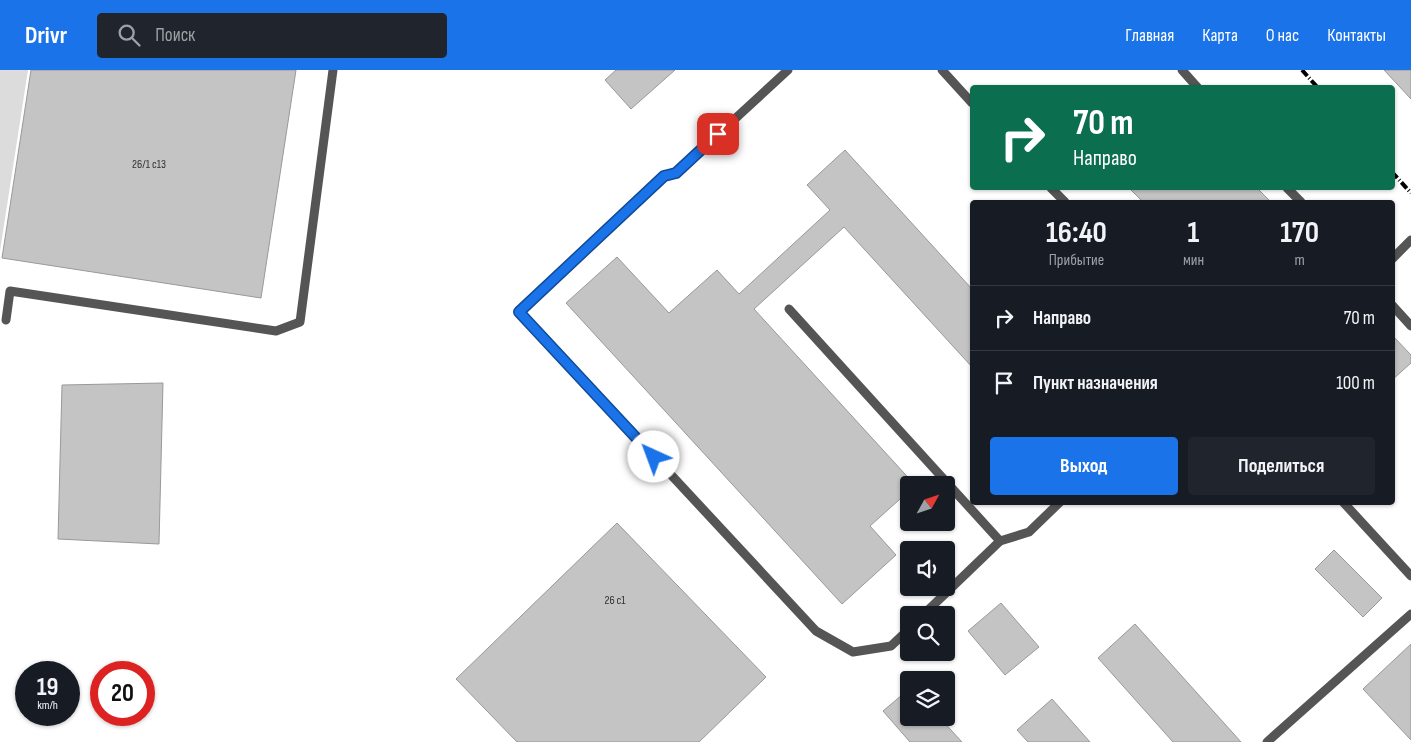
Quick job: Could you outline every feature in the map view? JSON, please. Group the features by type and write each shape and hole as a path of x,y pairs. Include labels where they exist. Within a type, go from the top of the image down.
{"lane":[{"path":"6,320 10,291 276,331 300,322 333,70"},
{"path":"788,70 676,173 664,176 519,312 816,631 853,652 891,646 900,638"},
{"path":"942,70 970,101"},
{"path":"1182,70 1195,85"},
{"path":"1053,190 1063,200"},
{"path":"1289,190 1299,200"},
{"path":"1395,256 1411,240"},
{"path":"1395,308 1411,326"},
{"path":"789,309 1000,541"},
{"path":"932,606 1000,541 1029,532 1057,505"},
{"path":"1346,505 1411,576"},
{"path":"1268,742 1411,614"}],"shaded area":[{"path":"0,70 28,70 0,251"}],"building":[{"path":"31,70 296,70 261,298 2,258"},
{"path":"616,70 675,70 631,109 605,80"},
{"path":"1384,70 1411,70 1411,99"},
{"path":"845,150 970,287 970,365 844,227 754,309 907,476 900,476 900,499 870,526 896,555 842,604 566,303 617,257 669,313 717,270 739,294 830,210 807,185"},
{"path":"1131,190 1259,190 1269,200 1141,200"},
{"path":"1395,338 1411,355 1411,363 1395,377"},
{"path":"163,383 159,544 58,539 62,385"},
{"path":"617,523 766,677 699,742 517,742 456,679"},
{"path":"1334,550 1382,598 1363,617 1315,569"},
{"path":"1001,603 1039,647 1005,675 968,631"},
{"path":"1135,624 1241,742 1173,742 1098,658"},
{"path":"1411,644 1411,740 1363,689"},
{"path":"900,697 900,726 947,726 962,742 910,742 883,711"},
{"path":"1052,699 1090,742 1028,742 1017,730"}],"railway":[{"path":"1302,70 1315,85"},
{"path":"1395,175 1411,193"}],"route":[{"path":"654,457 519,312 664,176 676,173 718,134"}]}
